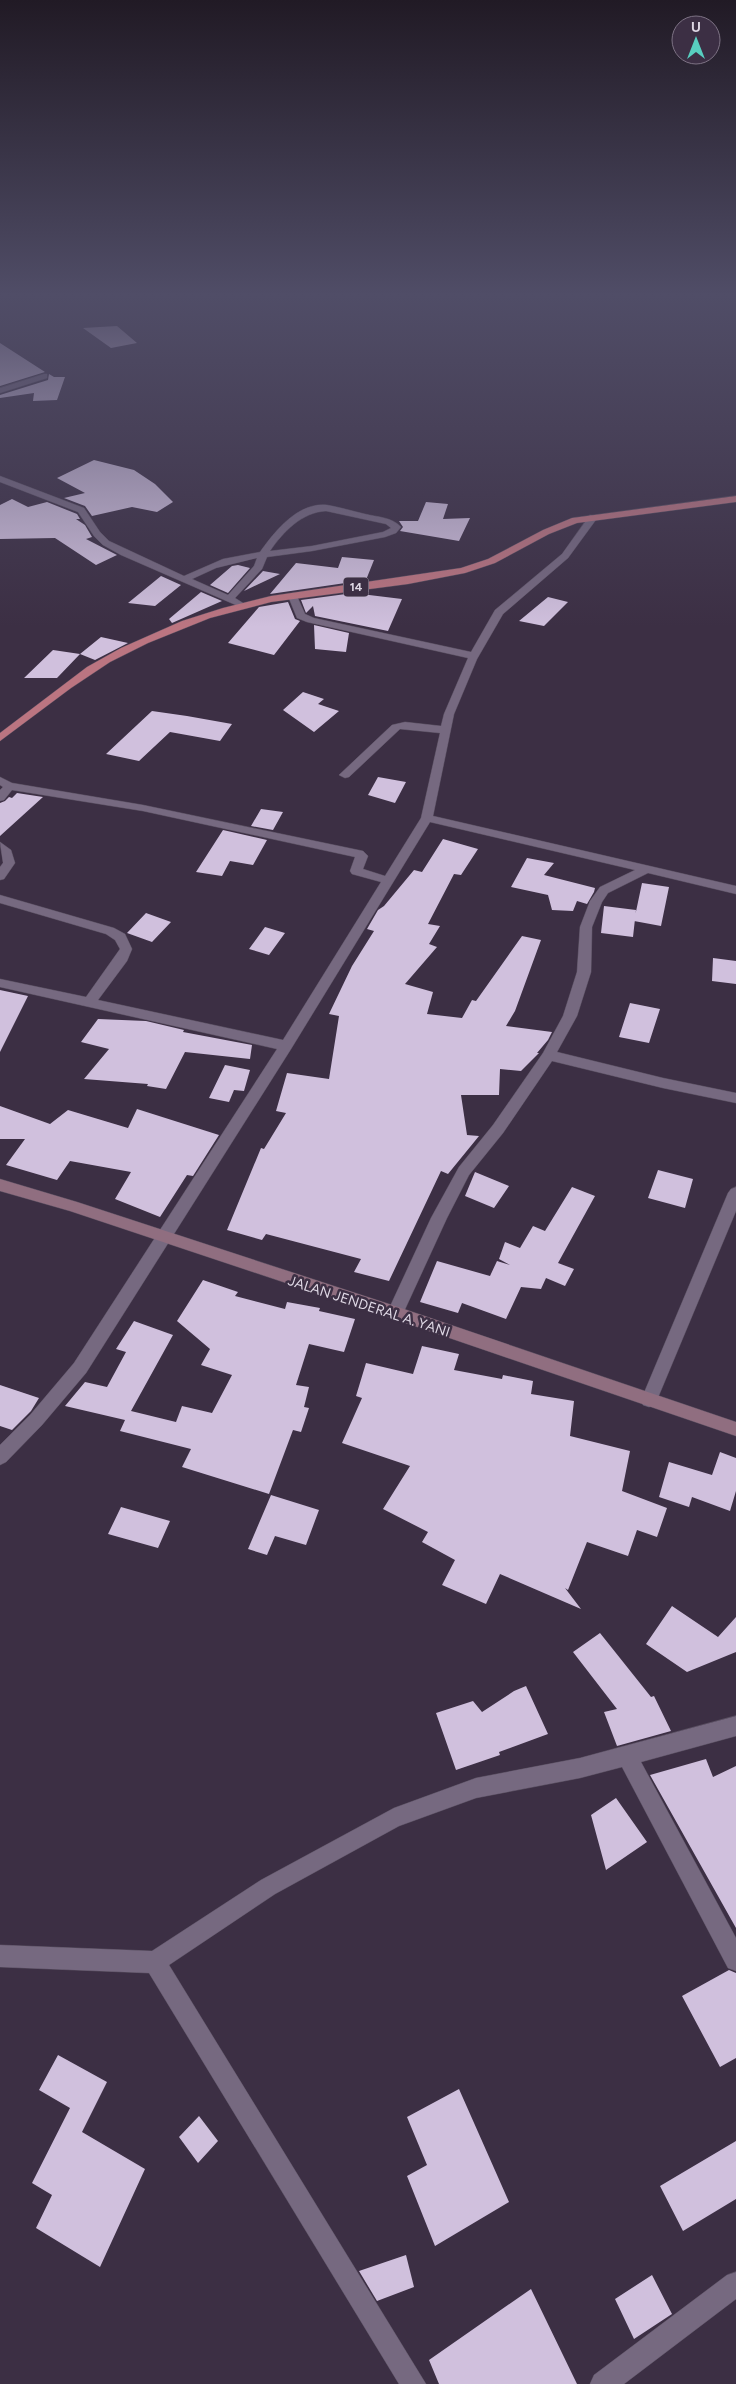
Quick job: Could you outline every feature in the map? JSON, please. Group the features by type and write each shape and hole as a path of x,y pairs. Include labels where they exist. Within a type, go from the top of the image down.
{"highway":[{"name":"14","path":"0,738 54,696 92,669 116,655 161,634 244,605 462,571 489,563 561,524 593,517 736,499"}],"main road":[{"name":"JALAN JENDERAL A. YANI","path":"0,1185 72,1206 395,1313 736,1429"}],"street":[{"path":"0,479 81,510 97,534 106,543 184,580 244,605"},
{"path":"184,580 210,565 263,554 338,543 393,531 396,526 388,522 335,510 314,508 283,529 263,554 259,567 229,599"},
{"path":"0,1458 80,1368 162,1237 286,1046 427,818 450,714 474,656 499,612 566,556 593,517"},
{"path":"293,596 302,616 311,620 474,656"},
{"path":"345,775 396,727 405,726 446,730"},
{"path":"0,798 5,783 143,808 358,854 362,856 356,866 356,871 387,880"},
{"path":"427,818 736,890"},
{"path":"0,846 7,853 9,862 0,876"},
{"path":"395,1313 439,1218 464,1171 498,1129 549,1055 570,1016 584,972 586,927 596,901 604,890 647,869"},
{"path":"0,899 110,931 120,937 126,949 122,958 90,1001"},
{"path":"0,983 90,1001 286,1046"},
{"path":"549,1055 663,1083 736,1098"},
{"path":"649,1400 736,1193"},
{"path":"0,1956 155,1962 268,1887 394,1818 476,1788 580,1768 736,1726"},
{"path":"627,1756 736,1960"},
{"path":"155,1962 413,2384"},
{"path":"603,2384 736,2284"}],"building":[{"path":"94,460 134,470 155,484 173,502 157,512 132,507 92,516 85,506 64,498 85,493 57,478"},
{"path":"12,499 28,507 47,502 77,514 80,519 76,519 85,525 92,537 86,539 117,555 96,565 55,538 0,539 0,505"},
{"path":"426,502 448,504 443,519 470,518 459,541 400,531 403,527 399,521 418,521"},
{"path":"342,557 374,560 366,580 270,594 296,563 338,568"},
{"path":"238,565 250,568 228,593 210,585 232,566"},
{"path":"263,571 280,574 244,591"},
{"path":"161,576 181,585 155,606 128,603"},
{"path":"201,592 222,601 172,623 169,619"},
{"path":"361,592 361,594 402,599 388,631 315,616 313,606 306,613 301,600"},
{"path":"548,597 568,602 544,626 519,621"},
{"path":"288,602 295,619 300,621 274,655 228,643 259,607"},
{"path":"314,625 349,633 346,652 315,649"},
{"path":"101,637 128,643 95,660 80,654"},
{"path":"53,650 80,654 57,678 24,678"},
{"path":"303,692 324,699 318,704 339,711 314,732 283,710"},
{"path":"152,711 232,724 220,741 170,732 139,761 106,754"},
{"path":"378,777 406,782 395,803 368,795"},
{"path":"17,793 43,797 0,836 0,803 9,797 12,798"},
{"path":"261,809 283,812 273,830 251,826"},
{"path":"223,830 267,840 253,865 230,861 222,876 196,872"},
{"path":"443,839 478,849 461,875 454,874 428,924 440,926 429,944 437,947 405,984 433,992 427,1014 462,1018 472,1000 476,1001 522,936 541,940 515,1011 506,1026 552,1032 548,1040 537,1053 539,1053 521,1071 500,1069 499,1095 461,1095 467,1135 479,1136 448,1174 441,1171 389,1281 354,1272 361,1259 266,1234 262,1240 227,1230 261,1148 264,1149 286,1113 276,1111 287,1073 329,1079 339,1016 329,1014 352,966 374,931 367,929 378,910 384,906 414,870 422,872"},
{"path":"527,858 554,863 544,875 595,888 587,904 577,901 573,911 552,910 548,895 511,887"},
{"path":"642,883 669,887 661,926 634,921"},
{"path":"604,906 636,910 633,937 601,933"},
{"path":"146,913 171,922 152,942 127,933"},
{"path":"265,927 285,933 269,955 249,949"},
{"path":"713,958 736,961 736,984 712,981"},
{"path":"0,990 28,996 0,1052"},
{"path":"630,1003 660,1009 649,1043 619,1037"},
{"path":"98,1019 146,1021 184,1030 183,1032 252,1045 250,1059 185,1052 166,1089 147,1086 148,1084 84,1079 109,1049 81,1042"},
{"path":"225,1065 250,1070 244,1091 234,1090 229,1102 209,1098"},
{"path":"0,1106 50,1124 68,1110 128,1128 137,1109 219,1135 193,1176 187,1175 160,1217 115,1199 131,1172 70,1161 57,1180 6,1165 25,1139 0,1139"},
{"path":"658,1170 693,1179 685,1208 648,1198"},
{"path":"475,1172 509,1186 494,1208 465,1196"},
{"path":"572,1187 595,1196 558,1263 574,1269 565,1286 546,1278 541,1289 521,1287 506,1319 462,1303 458,1313 420,1302 437,1261 490,1276 497,1261 510,1265 499,1259 505,1242 520,1248 533,1226 545,1231"},
{"path":"203,1280 238,1292 235,1296 285,1309 287,1302 320,1308 319,1311 355,1319 344,1352 309,1344 296,1385 309,1387 304,1407 309,1408 301,1432 293,1430 269,1494 182,1467 191,1449 120,1431 125,1420 65,1406 85,1382 107,1387 126,1352 116,1349 134,1321 173,1335 131,1411 176,1422 182,1406 212,1413 232,1375 201,1365 210,1349 177,1321"},
{"path":"422,1346 459,1354 454,1370 502,1379 503,1375 533,1381 531,1394 574,1401 570,1436 630,1451 622,1491 667,1508 657,1537 637,1530 628,1556 587,1542 568,1590 565,1588 581,1609 500,1574 486,1604 442,1585 455,1560 422,1542 428,1532 383,1509 410,1466 342,1443 362,1398 356,1396 366,1363 413,1374"},
{"path":"0,1385 39,1398 31,1411 12,1430 0,1426"},
{"path":"720,1452 736,1458 736,1491 730,1511 692,1497 689,1507 659,1497 669,1462 712,1475"},
{"path":"271,1495 319,1510 306,1545 275,1536 267,1555 248,1549"},
{"path":"121,1507 170,1521 158,1548 108,1534"},
{"path":"672,1606 718,1637 736,1617 736,1652 687,1672 646,1644"},
{"path":"600,1633 651,1697 654,1696 671,1731 617,1746 604,1712 617,1709 573,1652"},
{"path":"526,1686 548,1734 499,1752 500,1755 456,1770 436,1713 473,1701 482,1712 514,1691"},
{"path":"706,1759 713,1777 736,1766 736,1928 650,1775"},
{"path":"616,1798 647,1842 606,1870 591,1815"},
{"path":"729,1970 736,1973 736,2058 720,2067 682,1996"},
{"path":"58,2055 107,2082 82,2132 145,2169 100,2267 36,2228 52,2195 32,2183 70,2108 39,2090"},
{"path":"459,2089 509,2202 435,2246 407,2176 427,2165 407,2117"},
{"path":"199,2116 218,2141 198,2163 179,2137"},
{"path":"736,2141 736,2199 683,2231 660,2186"},
{"path":"406,2255 414,2287 377,2301 359,2271"},
{"path":"652,2275 672,2314 634,2339 615,2299"},
{"path":"531,2289 577,2384 439,2384 429,2360"}]}
